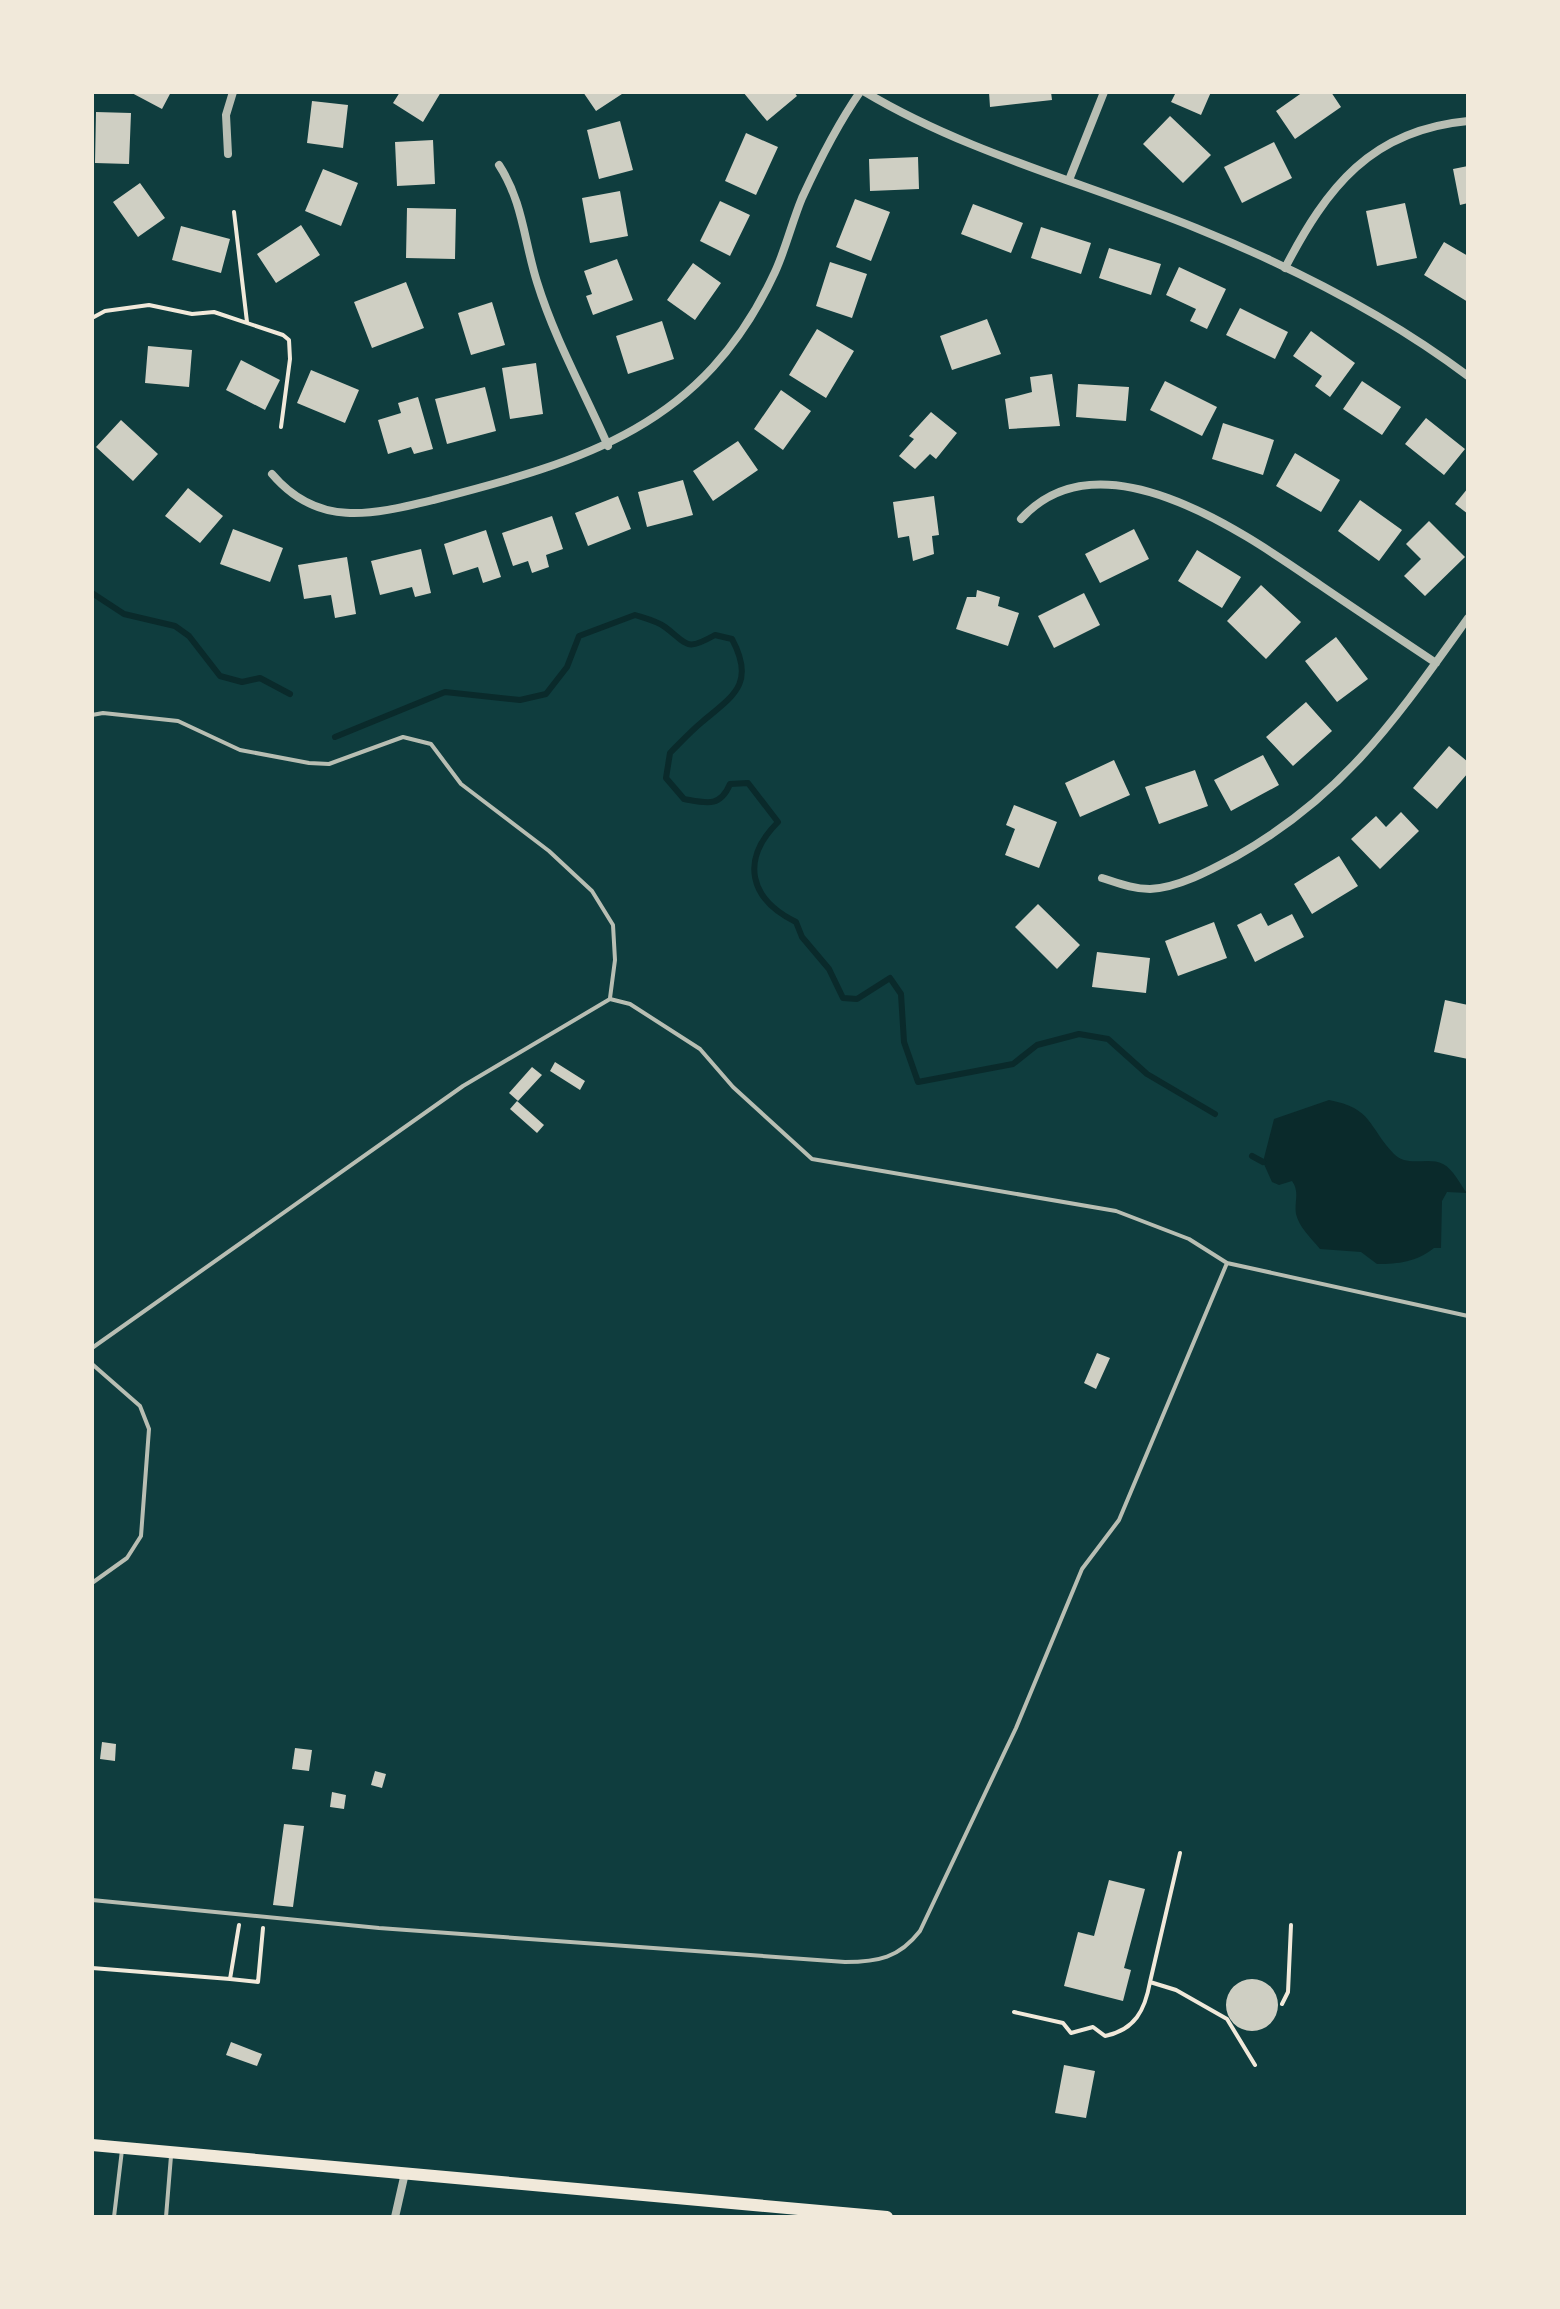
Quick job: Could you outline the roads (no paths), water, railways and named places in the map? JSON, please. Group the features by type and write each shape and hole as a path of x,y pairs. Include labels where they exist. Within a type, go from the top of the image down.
{"main road":[{"path":"92,2145 887,2217"}],"street":[{"path":"228,154 226,115 233,92"},
{"path":"272,474 286,490 321,510 383,511 519,478 608,446 650,422 683,397 745,327 775,271 802,200 832,137 862,92 913,121 1198,228 1285,268 1361,308 1468,376"},
{"path":"1069,180 1104,92"},
{"path":"1285,268 1317,211 1342,178 1373,152 1421,129 1468,121"},
{"path":"499,165 518,202 536,279 563,355 608,446"},
{"path":"1021,519 1046,496 1078,487 1135,490 1185,503 1243,532 1436,663"},
{"path":"1102,878 1134,888 1168,886 1217,867 1265,840 1311,808 1352,771 1389,729 1468,618"},
{"path":"395,2217 405,2173"}],"lane":[{"path":"92,715 103,713 178,721 240,750 309,763 329,764 403,737 431,744 461,784 549,851 592,891 613,925 615,960 610,999"},
{"path":"92,1348 463,1086 610,999 630,1004 700,1049 733,1087 812,1159 1116,1211 1189,1239 1227,1263 1468,1316"},
{"path":"92,1900 240,1915 845,1962 873,1962 907,1949 920,1931 1016,1728 1082,1569 1119,1520 1227,1263"},
{"path":"92,1364 140,1406 149,1429 141,1536 127,1558 92,1583"},
{"path":"114,2217 123,2148"},
{"path":"166,2217 171,2152"}],"water":[{"path":"1329,1100 1362,1113 1400,1158 1437,1162 1453,1173 1467,1193 1447,1192 1442,1201 1441,1248 1434,1248 1407,1261 1377,1264 1361,1252 1320,1249 1306,1232 1296,1214 1296,1193 1292,1181 1279,1185 1272,1182 1263,1162 1274,1119"}],"waterway":[{"path":"92,593 124,614 175,626 189,636 220,676 242,682 260,678 290,694"},
{"path":"335,737 445,692 520,700 546,694 567,667 579,636 635,615 662,625 687,644 698,643 715,635 732,639 742,667 738,688 670,753 666,778 684,799 706,802 722,797 730,784 748,783 778,822 758,850 755,878 760,890 780,913 796,922 802,937 829,969 843,998 857,999 890,978 901,994 904,1042 918,1082 1013,1064 1037,1045 1079,1034 1108,1039 1147,1074 1215,1114"},
{"path":"1252,1156 1263,1162"}]}
